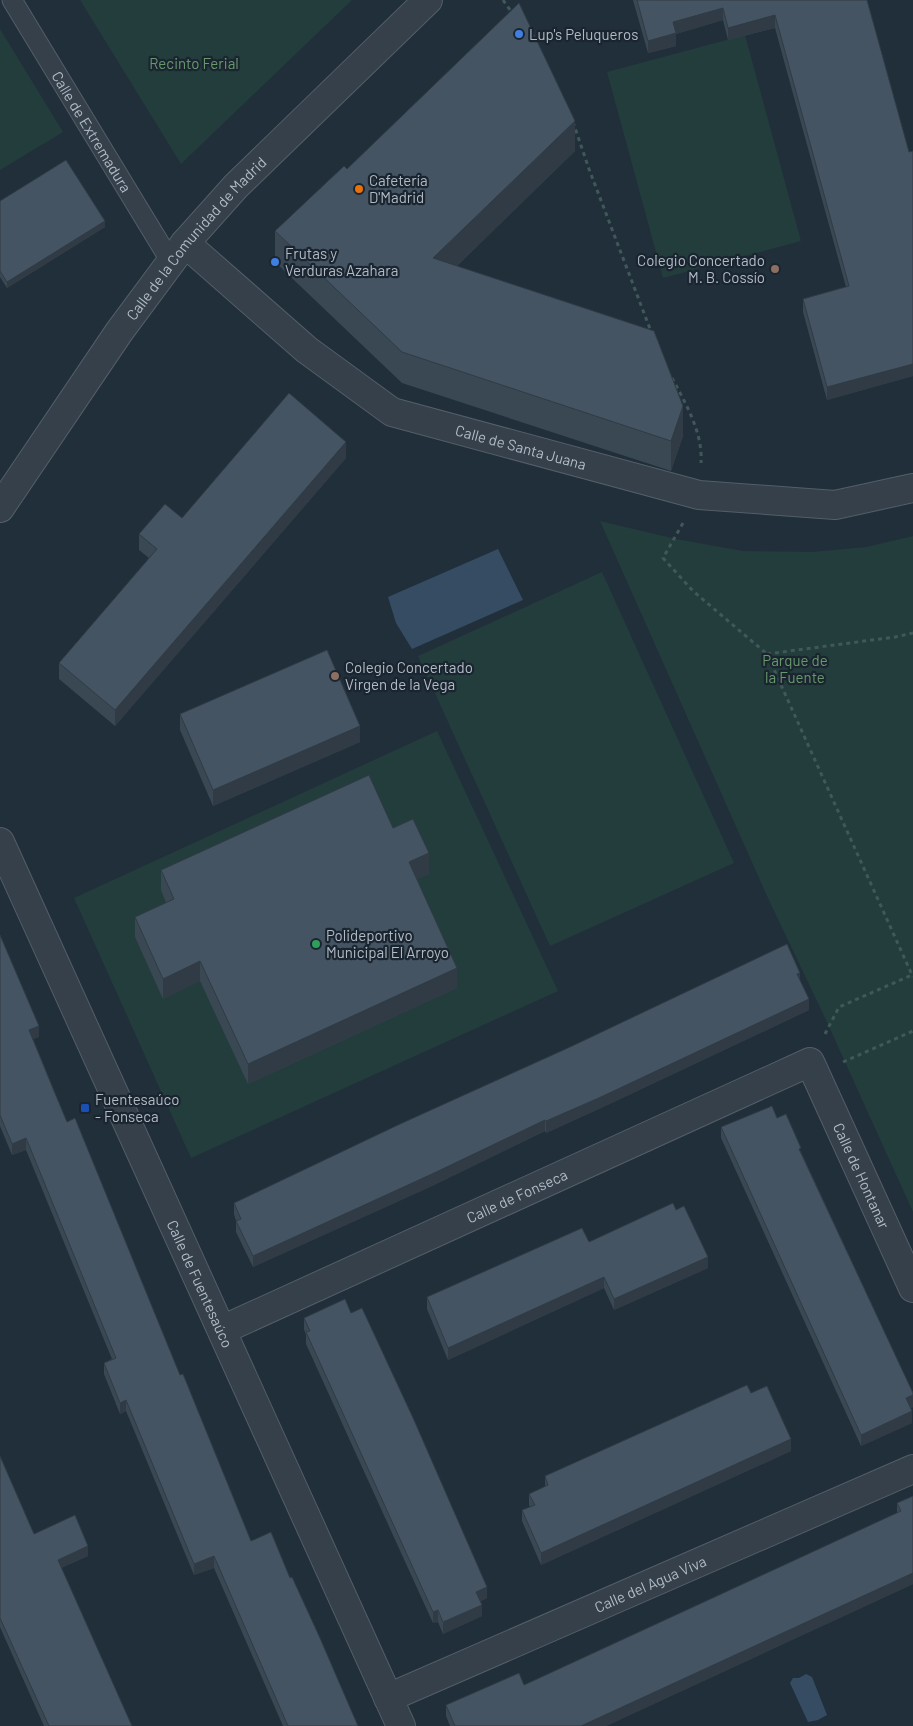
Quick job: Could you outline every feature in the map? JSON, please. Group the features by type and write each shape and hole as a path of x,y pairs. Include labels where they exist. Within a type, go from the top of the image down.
{"street":[{"name":"Calle de la Comunidad de Madrid","path":"0,508 119,332 178,252 236,186 428,0"},
{"name":"Calle de Santa Juana","path":"178,252 392,412 699,495 835,505 913,488"},
{"name":"Calle de Fuentesaúco","path":"0,842 401,1726"},
{"name":"Calle de Fonseca","path":"222,1330 810,1062"},
{"name":"Calle de Hontanar","path":"810,1062 913,1288"},
{"name":"Calle del Agua Viva","path":"388,1698 913,1469"}],"lane":[{"name":"Calle de Extremadura","path":"12,0 178,252"}],"path":[{"path":"503,0 518,21"},
{"path":"571,118 653,334"},
{"path":"672,378 689,409 702,450 699,495 663,558 693,592 767,654 913,976 839,1007 810,1062 842,1063 913,1031"},
{"path":"767,654 913,633"}],"green space":[{"name":"Recinto Ferial","path":"80,0 352,0 181,164"},
{"path":"0,29 63,132 0,170"},
{"path":"745,35 801,241 663,278 607,72"},
{"name":"Parque de la Fuente","path":"600,521 676,539 743,551 812,552 866,547 913,536 913,1212 826,1020 767,896"},
{"path":"602,572 734,863 550,946 418,656"},
{"name":"Polideportivo Municipal El Arroyo","path":"437,731 558,991 191,1158 74,898"}],"water":[{"path":"498,549 523,600 412,649 396,623 388,597"},
{"path":"806,1674 812,1677 827,1715 818,1720 808,1722 790,1683 793,1678 799,1678"}],"building":[{"path":"637,0 867,0 909,152 913,151 913,364 827,387 803,299 849,286 775,15 728,28 723,8 673,22 676,33 648,41"},
{"path":"519,3 575,121 433,258 654,331 683,406 671,441 402,352 275,231 344,166 347,169"},
{"path":"66,160 105,221 7,282 0,271 0,201"},
{"path":"289,393 346,442 115,710 59,663 157,549 139,534 165,504 182,518"},
{"path":"327,650 360,726 213,790 180,714"},
{"path":"369,775 393,828 413,819 429,853 409,862 457,968 248,1064 200,961 163,979 135,917 174,899 161,870"},
{"path":"0,935 39,1026 29,1030 54,1091 67,1122 75,1118 180,1375 183,1374 251,1541 271,1532 358,1726 288,1726 214,1556 194,1564 126,1400 120,1403 104,1363 116,1358 26,1138 12,1144 0,1115"},
{"path":"787,944 800,973 797,974 809,999 601,1097 545,1120 253,1256 236,1221 241,1219 234,1203"},
{"path":"772,1106 777,1118 786,1114 801,1148 799,1149 913,1393 913,1395 906,1398 912,1411 861,1435 721,1127"},
{"path":"673,1203 676,1210 684,1206 708,1257 614,1299 604,1277 448,1348 427,1297 582,1228 589,1242"},
{"path":"345,1299 351,1313 362,1308 414,1420 487,1587 476,1592 482,1605 443,1622 438,1610 433,1612 306,1332 310,1331 304,1318"},
{"path":"747,1385 751,1393 767,1386 791,1439 541,1553 522,1510 535,1505 529,1494 548,1485 545,1476"},
{"path":"0,1456 34,1534 75,1515 88,1546 58,1560 132,1726 49,1726 0,1618"},
{"path":"913,1496 913,1573 581,1726 455,1726 446,1705 519,1673 524,1685 901,1511 897,1503"}],"place":[{"name":"Lup's Peluqueros","path":"519,34"},
{"name":"Cafetería D'Madrid","path":"359,189"},
{"name":"Frutas y Verduras Azahara","path":"275,262"},
{"name":"Colegio Concertado M. B. Cossío","path":"775,269"},
{"name":"Colegio Concertado Virgen de la Vega","path":"335,676"},
{"name":"Polideportivo Municipal El Arroyo","path":"316,944"},
{"name":"Fuentesaúco - Fonseca","path":"85,1108"}]}
